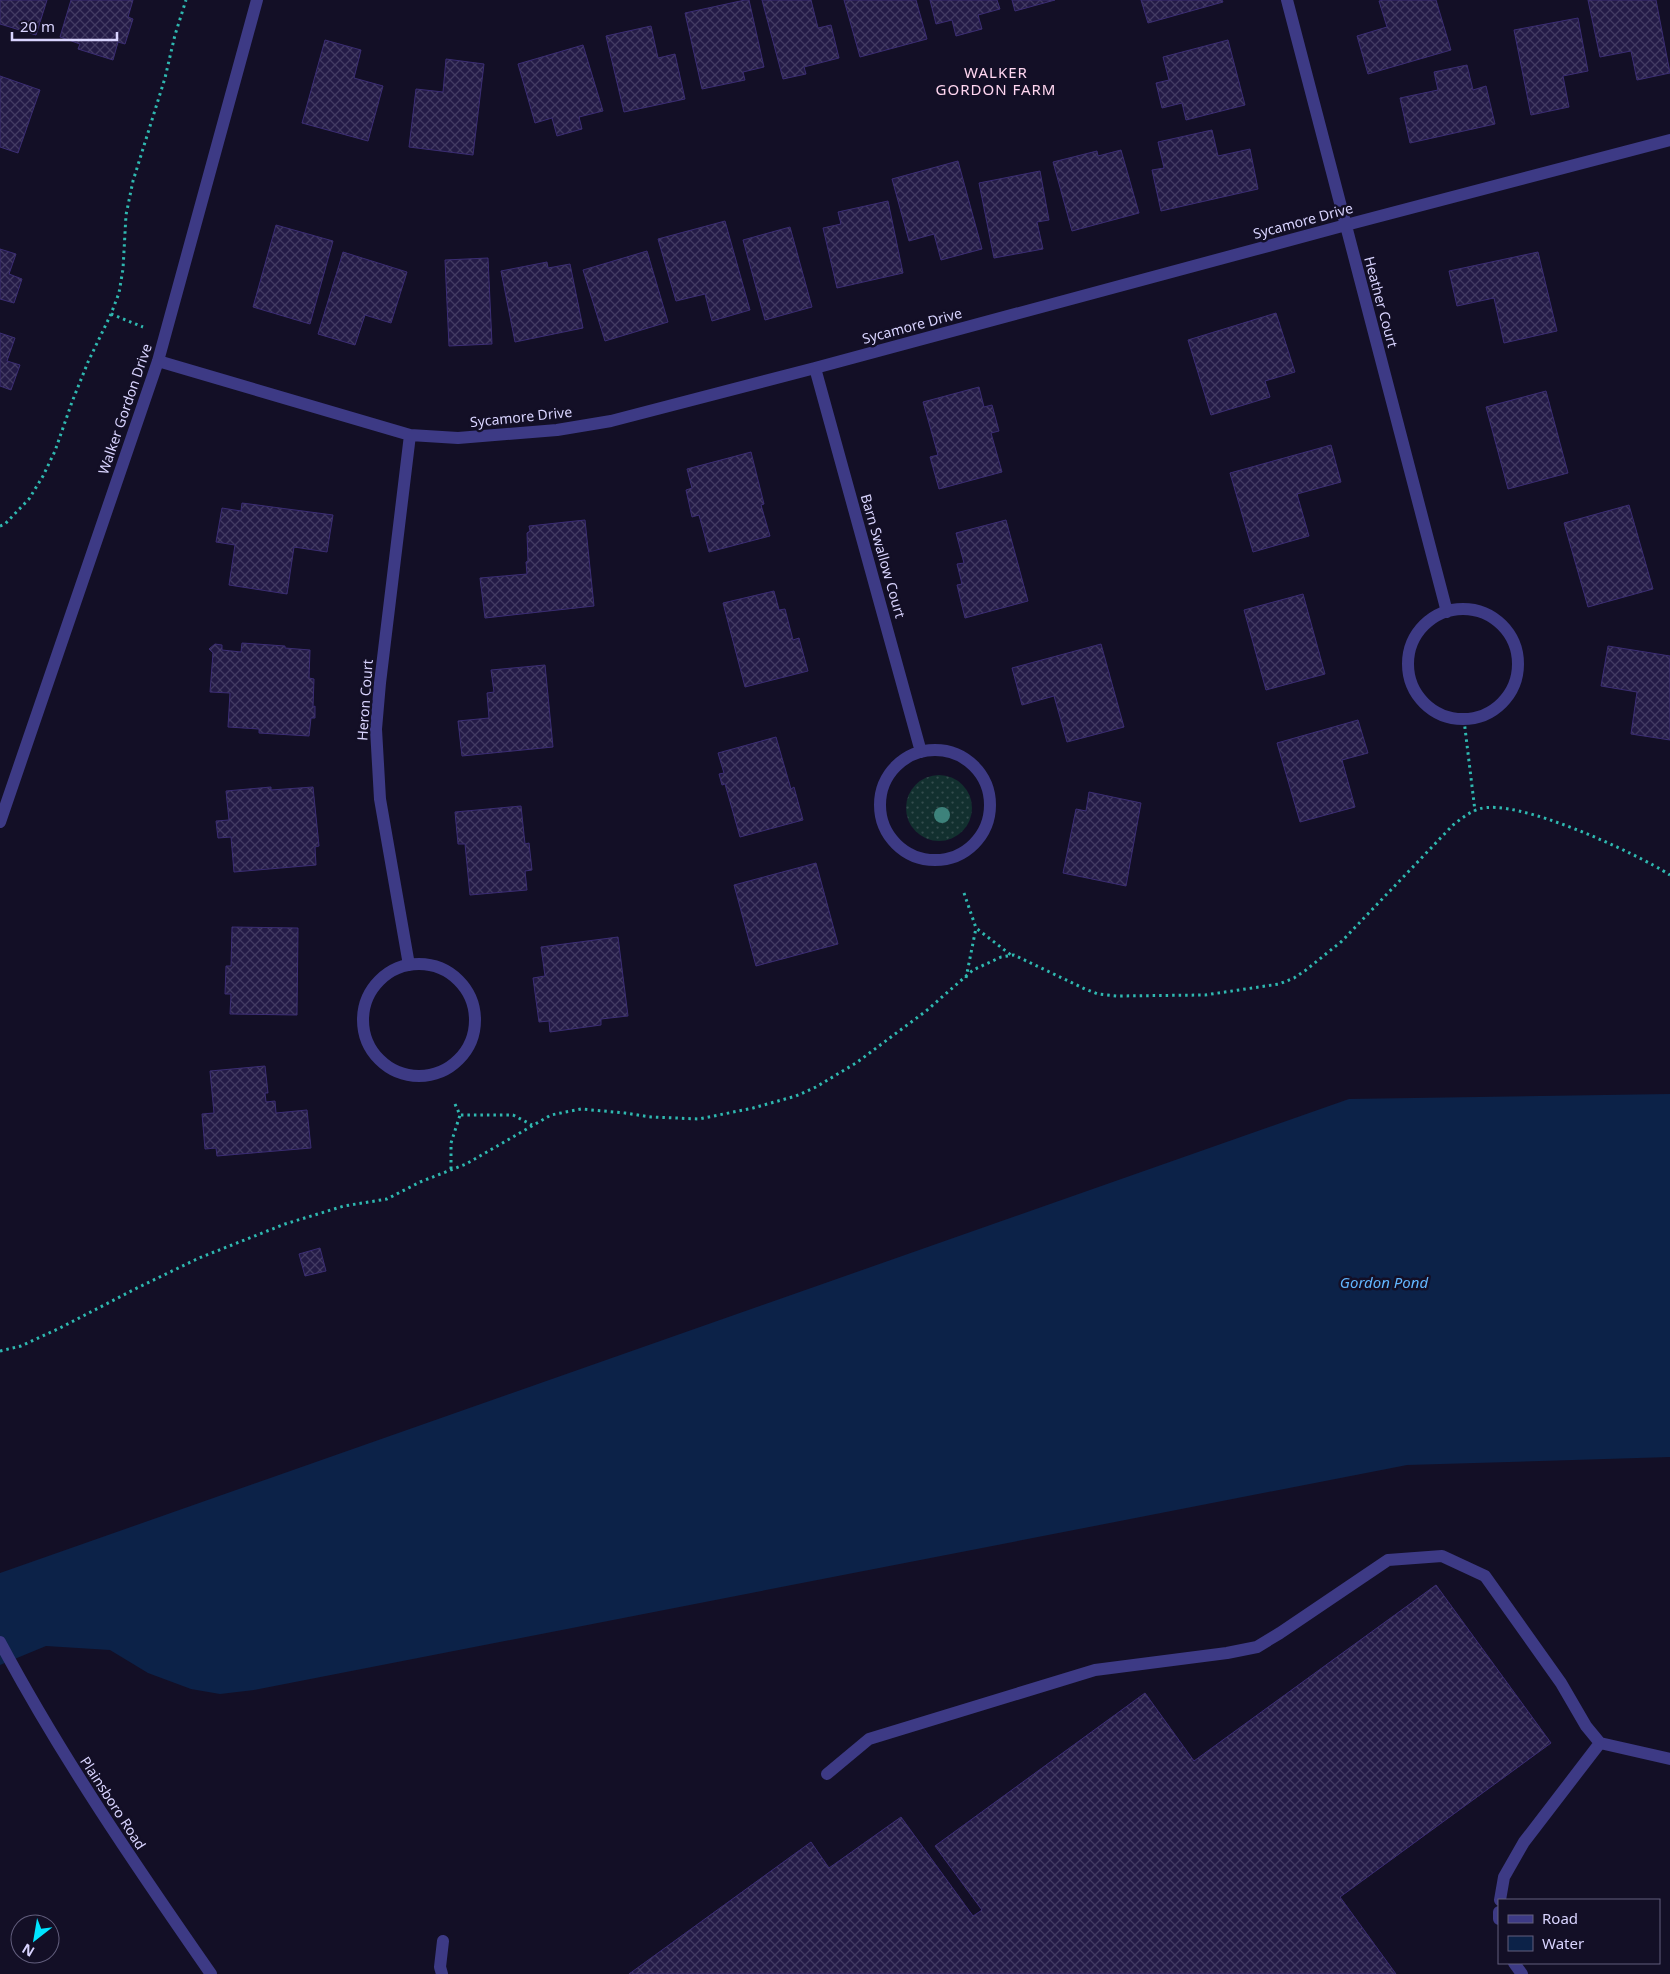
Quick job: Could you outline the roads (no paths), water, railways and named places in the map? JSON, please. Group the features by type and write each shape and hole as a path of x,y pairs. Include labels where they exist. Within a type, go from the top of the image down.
{"street":[{"name":"Walker Gordon Drive","path":"0,822 158,361 257,0"},
{"name":"Heather Court","path":"1287,0 1447,612"},
{"name":"Sycamore Drive","path":"158,361 410,435 458,438 557,430 611,421 815,368 1670,140"},
{"name":"Barn Swallow Court","path":"815,368 922,752"},
{"name":"Heron Court","path":"409,965 380,799 376,729 379,690 410,435"},
{"path":"1471,610 1491,617 1508,632 1517,651 1518,673 1515,683 1504,701 1487,714 1476,718 1464,720 1444,717 1418,697 1409,678 1408,656 1416,636 1430,620 1447,612 1471,610"},
{"path":"943,750 963,758 979,772 988,792 989,813 982,833 968,849 949,858 927,859 907,852 891,838 882,818 881,797 888,776 902,761 922,752 943,750"},
{"path":"409,965 427,965 448,972 464,987 473,1007 474,1029 467,1049 452,1065 432,1075 410,1076 390,1068 374,1054 364,1034 363,1012 371,991 385,975 395,969 409,965"},
{"path":"826,1774 868,1739 1095,1670 1226,1653 1257,1647 1388,1560 1442,1556 1485,1576 1561,1683 1586,1726 1600,1743 1670,1759"},
{"name":"Plainsboro Road","path":"0,1642 20,1680 90,1797 211,1974"},
{"path":"1500,1899 1504,1877 1524,1842 1600,1743"},
{"path":"442,1974 440,1967 443,1941"}],"water":[{"name":"Gordon Pond","path":"1670,1094 1670,1457 1407,1465 254,1690 220,1694 191,1689 148,1673 110,1650 46,1646 0,1665 0,1573 1349,1099"}],"district":[{"name":"WALKER GORDON FARM","path":"996,82"}]}
